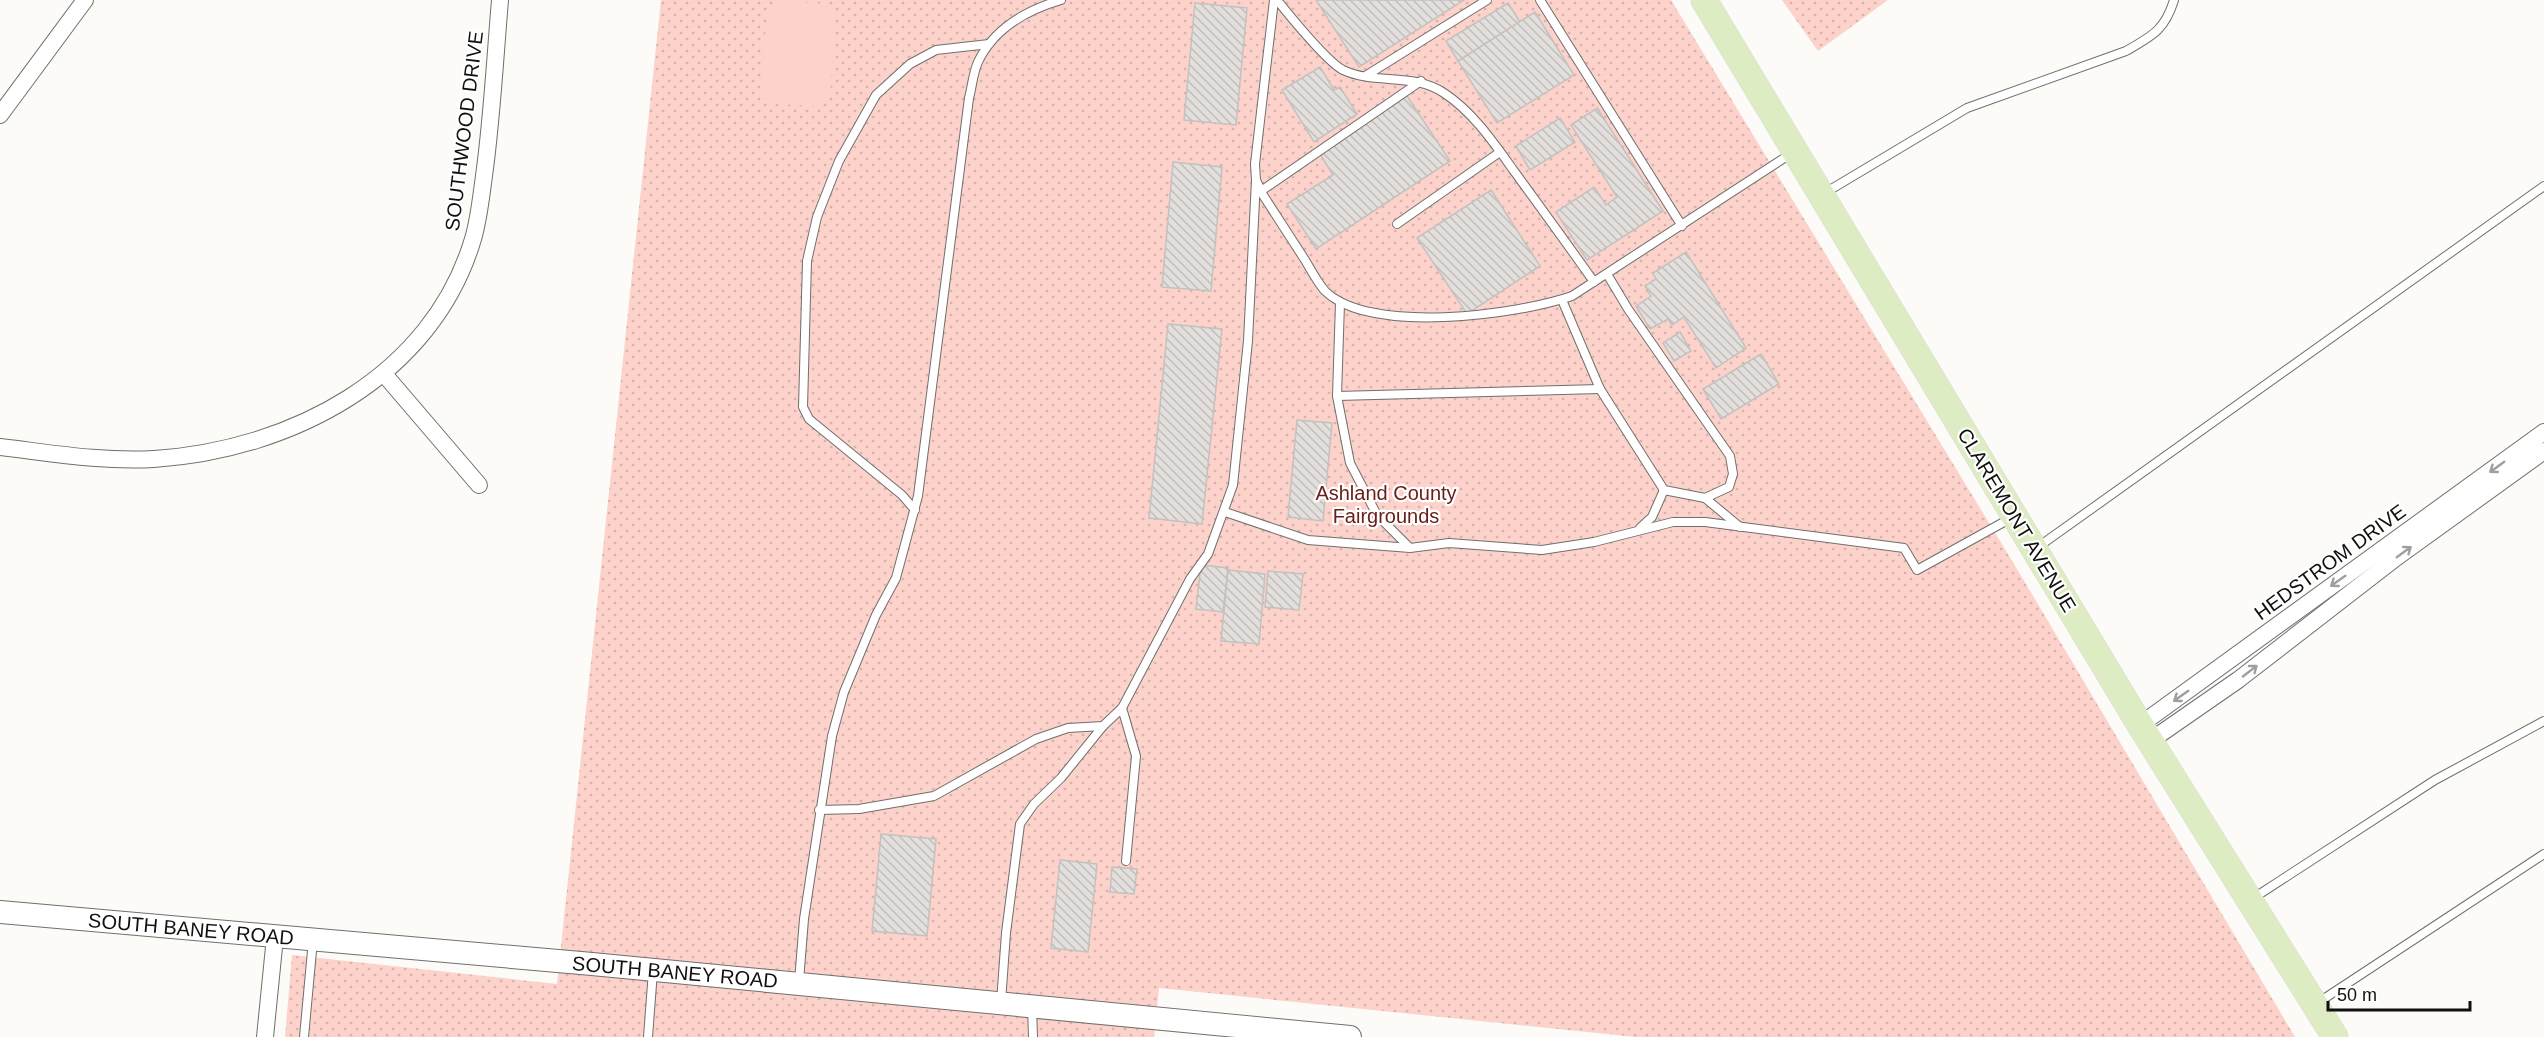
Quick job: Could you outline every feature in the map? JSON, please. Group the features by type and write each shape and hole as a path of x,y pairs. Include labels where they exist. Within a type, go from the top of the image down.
{"main road":[{"name":"CLAREMONT AVENUE","path":"1704,0 2016,515 2145,733 2335,1037"}],"street":[{"path":"0,115 85,0"},
{"name":"SOUTHWOOD DRIVE","path":"0,447 121,459 183,456 221,449 302,423 353,397 384,374 433,322 456,284 474,236 487,150 500,0"},
{"path":"384,374 479,485"},
{"name":"HEDSTROM DRIVE","path":"2145,733 2544,432"},
{"name":"HEDSTROM DRIVE","path":"2145,733 2238,680 2397,557 2544,451"},
{"name":"SOUTH BANEY ROAD","path":"0,912 1001,1002 1256,1032 1350,1037"},
{"path":"265,1037 275,937"}],"lane":[{"path":"798,984 819,810 832,736 844,692 876,615 896,578 915,510 927,435 969,98 978,63 989,44 1023,13 1061,0"},
{"path":"1275,0 1303,32 1342,69 1367,75 1421,81 1444,93 1466,110 1500,152 1594,282"},
{"path":"1001,1002 1006,933 1020,824 1034,804 1061,778 1103,726 1122,708 1190,579 1208,555 1225,512 1237,459 1248,341 1255,164 1275,0"},
{"path":"1367,75 1488,0"},
{"path":"1540,0 1608,104 1682,225"},
{"path":"1821,195 1966,108 2126,51 2151,37 2164,25 2174,0"},
{"path":"915,510 902,495 809,419 803,407 807,261 817,217 839,161 876,95 910,64 936,50 989,44"},
{"path":"1261,191 1421,81"},
{"path":"1256,180 1324,290 1341,303 1369,312 1481,316 1562,300 1607,274 1795,151"},
{"path":"1397,224 1500,152"},
{"path":"2035,549 2544,186"},
{"path":"1607,274 1628,309 1730,456 1732,474 1729,488 1705,498"},
{"path":"1562,300 1600,389 1664,490 1705,498 1740,527"},
{"path":"1341,303 1337,396 1350,463 1377,515 1410,548"},
{"path":"1337,396 1600,389"},
{"path":"1637,530 1652,517 1664,490"},
{"path":"1225,512 1308,540 1410,548 1449,543 1542,550 1594,542 1673,522 1705,522 1904,548 1917,570 2016,515"},
{"path":"1122,708 1136,756 1126,861"},
{"path":"2249,901 2435,780 2544,721"},
{"path":"819,810 859,809 934,796 1036,739 1068,728 1103,726"},
{"path":"2315,1005 2544,854"},
{"path":"304,1037 313,940"},
{"path":"648,1037 654,970"},
{"path":"1032,1005 1033,1037"}],"green space":[{"name":"Ashland County Fairgrounds","path":"661,0 1671,0 2014,564 2295,1037 1636,1037 1159,988 1154,1037 285,1037 292,955 557,984"},
{"path":"781,0 824,4 836,12 830,97 822,106 774,104 767,102 760,89 767,13 774,2"},
{"path":"1782,0 1888,0 1818,51"}],"building":[{"path":"1316,0 1464,0 1359,67"},
{"path":"1195,3 1247,8 1236,125 1184,120"},
{"path":"1508,3 1520,22 1458,61 1446,41"},
{"path":"1535,12 1574,75 1497,123 1458,61"},
{"path":"1320,67 1334,90 1340,87 1357,114 1314,142 1282,90"},
{"path":"1407,96 1450,161 1316,249 1287,204 1333,175 1320,154"},
{"path":"1597,108 1663,211 1587,260 1556,212 1594,187 1606,205 1617,197 1571,125"},
{"path":"1560,118 1575,142 1530,170 1516,146"},
{"path":"1173,162 1222,167 1211,291 1162,287"},
{"path":"1491,190 1540,266 1467,314 1417,238"},
{"path":"1686,252 1746,348 1716,368 1684,317 1672,325 1668,319 1650,329 1636,306 1651,296 1645,286 1656,279 1653,273"},
{"path":"1168,324 1222,329 1202,524 1149,518"},
{"path":"1680,332 1691,351 1674,361 1663,343"},
{"path":"1761,354 1779,384 1721,419 1703,389"},
{"path":"1297,420 1332,423 1323,521 1288,517"},
{"path":"1201,565 1228,568 1223,612 1196,609"},
{"path":"1228,570 1265,574 1259,644 1221,641"},
{"path":"1268,571 1303,574 1299,610 1265,607"},
{"path":"881,834 936,839 927,936 872,931"},
{"path":"1060,860 1097,864 1088,952 1051,948"},
{"path":"1112,867 1137,869 1134,894 1110,892"}]}
